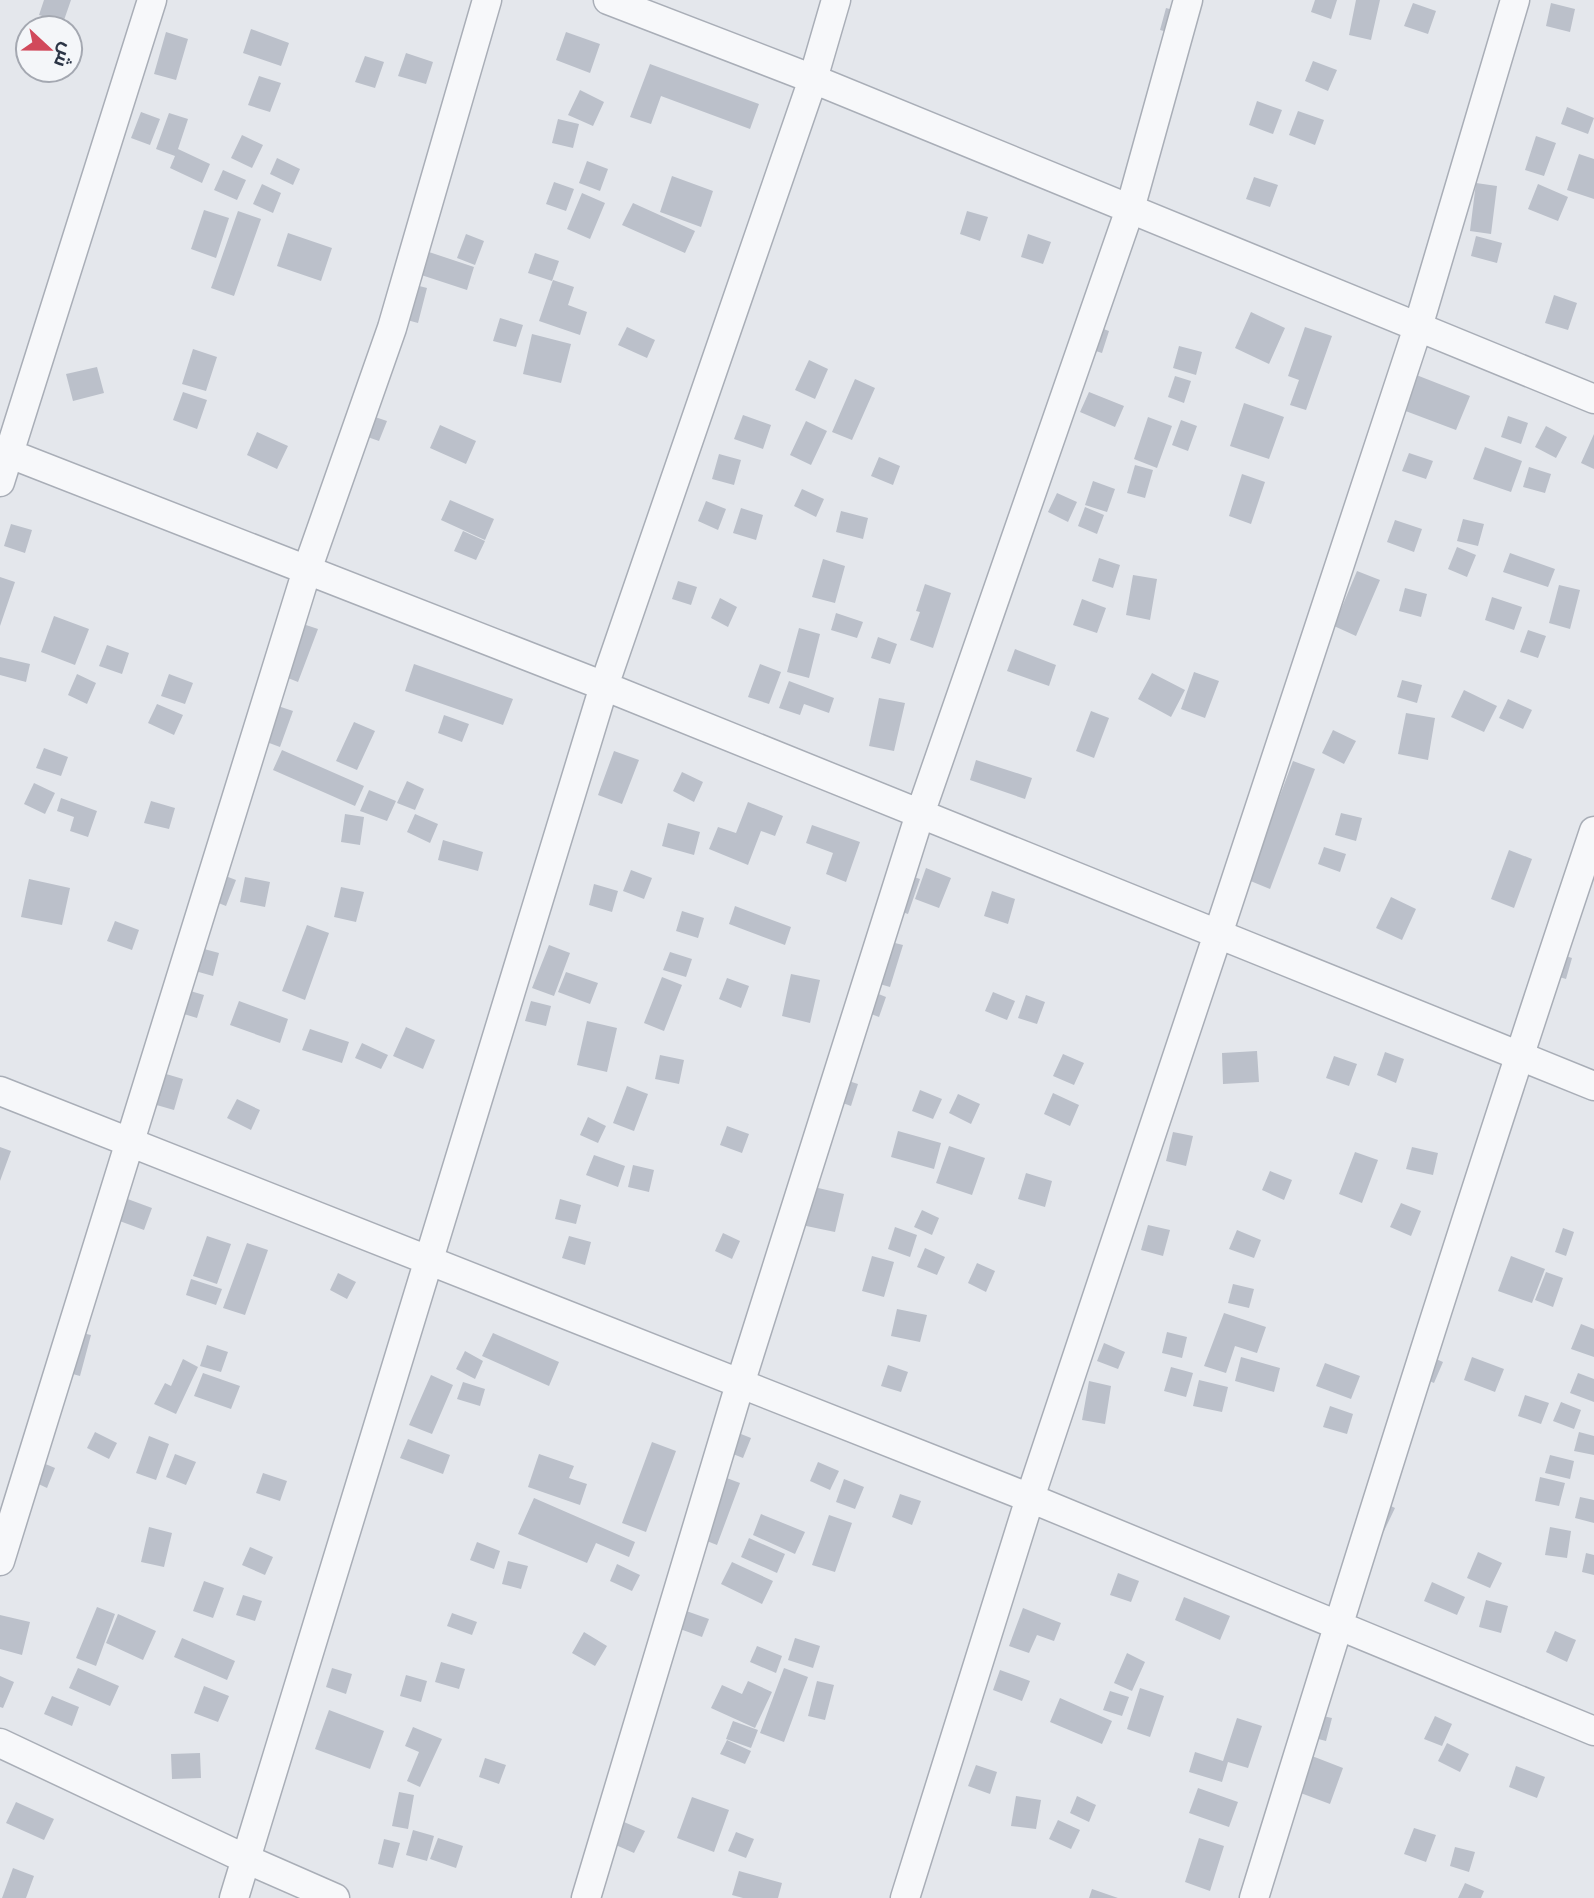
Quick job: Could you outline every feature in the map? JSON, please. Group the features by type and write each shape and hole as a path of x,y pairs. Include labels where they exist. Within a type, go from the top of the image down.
{"street":[{"path":"0,482 4,452 152,0"},
{"path":"0,1560 307,570 392,328 487,0"},
{"path":"608,0 813,79 1594,399"},
{"path":"234,1898 604,686 813,79 836,0"},
{"path":"586,1898 740,1384 920,814 1130,209 1188,0"},
{"path":"905,1898 1030,1498 1418,327 1516,0"},
{"path":"4,452 604,686 1594,1086"},
{"path":"1254,1898 1518,1056 1594,831"},
{"path":"0,1091 1030,1498 1594,1731"},
{"path":"0,1742 246,1859 335,1898"}],"building":[{"path":"44,0 71,0 66,14 39,14"},
{"path":"1315,0 1337,0 1331,19 1311,12"},
{"path":"1356,0 1380,0 1371,40 1349,35"},
{"path":"1413,3 1436,11 1428,34 1404,26"},
{"path":"1551,3 1575,9 1570,32 1546,26"},
{"path":"1166,8 1184,13 1178,35 1160,30"},
{"path":"251,29 289,43 281,66 243,53"},
{"path":"166,32 188,39 176,80 154,74"},
{"path":"566,32 600,44 590,73 556,60"},
{"path":"406,53 433,62 426,84 398,76"},
{"path":"365,56 384,62 375,88 355,82"},
{"path":"1313,61 1337,70 1328,91 1305,81"},
{"path":"650,64 759,104 750,129 661,96 651,124 630,117"},
{"path":"259,76 281,83 270,112 248,105"},
{"path":"580,90 604,102 593,126 568,115"},
{"path":"1257,101 1282,110 1273,134 1249,125"},
{"path":"1567,107 1594,118 1588,134 1561,124"},
{"path":"1298,111 1324,120 1315,145 1289,135"},
{"path":"141,112 160,119 150,145 131,138"},
{"path":"169,113 188,119 178,149 210,164 202,183 170,168 175,156 156,149"},
{"path":"558,119 579,124 573,148 552,143"},
{"path":"242,135 263,145 252,168 231,158"},
{"path":"1536,136 1556,143 1544,176 1525,170"},
{"path":"1579,154 1594,159 1594,199 1567,190"},
{"path":"277,158 300,169 293,185 270,174"},
{"path":"587,161 608,169 600,191 579,183"},
{"path":"223,170 246,180 237,200 214,190"},
{"path":"672,176 713,191 701,227 660,212"},
{"path":"1254,177 1278,185 1270,207 1246,199"},
{"path":"554,182 574,189 566,211 546,204"},
{"path":"1476,183 1497,186 1491,234 1470,231"},
{"path":"262,184 281,193 273,213 253,204"},
{"path":"1538,184 1568,197 1558,221 1528,209"},
{"path":"582,193 605,203 590,239 567,229"},
{"path":"633,203 695,231 685,253 622,225"},
{"path":"204,210 229,218 216,258 191,249"},
{"path":"238,211 261,219 234,296 211,288"},
{"path":"967,211 988,217 980,241 960,234"},
{"path":"288,233 332,248 321,281 277,266"},
{"path":"466,234 484,241 475,265 457,258"},
{"path":"1028,234 1051,242 1043,264 1021,257"},
{"path":"1476,236 1502,243 1497,263 1471,256"},
{"path":"414,247 474,267 467,290 406,270"},
{"path":"535,253 559,261 552,281 528,273"},
{"path":"553,280 574,287 568,305 587,312 580,335 539,321"},
{"path":"404,282 427,288 418,323 396,317"},
{"path":"1554,295 1577,303 1568,330 1545,323"},
{"path":"1251,312 1285,328 1269,364 1235,348"},
{"path":"500,318 523,325 516,347 493,341"},
{"path":"1084,322 1109,331 1102,353 1077,345"},
{"path":"627,327 655,340 647,358 618,345"},
{"path":"1305,327 1332,336 1306,410 1290,405 1299,380 1288,376"},
{"path":"532,334 571,344 561,383 523,374"},
{"path":"1179,346 1202,352 1196,375 1173,368"},
{"path":"193,349 217,357 206,391 182,384"},
{"path":"809,360 828,369 815,399 795,390"},
{"path":"97,367 104,393 73,401 66,374"},
{"path":"1401,369 1470,396 1456,430 1387,404"},
{"path":"1175,376 1191,381 1184,403 1168,397"},
{"path":"855,379 875,388 852,440 832,432"},
{"path":"183,392 207,400 197,429 173,420"},
{"path":"1089,392 1124,406 1115,427 1080,412"},
{"path":"1244,403 1284,417 1269,459 1230,446"},
{"path":"366,414 387,421 379,441 359,434"},
{"path":"743,415 771,425 763,449 734,439"},
{"path":"1508,416 1528,423 1521,444 1501,437"},
{"path":"1148,417 1172,426 1157,468 1134,459"},
{"path":"1181,420 1197,426 1188,451 1172,445"},
{"path":"806,421 827,431 811,465 790,455"},
{"path":"440,425 476,441 466,464 430,448"},
{"path":"1546,426 1567,437 1556,458 1535,447"},
{"path":"257,432 288,446 277,469 247,455"},
{"path":"1594,434 1594,469 1581,463"},
{"path":"1485,447 1522,461 1511,492 1473,479"},
{"path":"1409,453 1433,461 1426,479 1402,471"},
{"path":"719,454 741,460 734,485 712,479"},
{"path":"879,457 900,466 893,485 871,476"},
{"path":"1135,465 1153,470 1145,498 1127,493"},
{"path":"1529,467 1551,474 1545,493 1523,487"},
{"path":"1242,474 1265,482 1251,524 1229,516"},
{"path":"1093,481 1115,489 1107,512 1085,505"},
{"path":"802,489 824,499 816,517 794,506"},
{"path":"1057,493 1077,502 1068,522 1048,512"},
{"path":"450,500 494,519 485,540 441,520"},
{"path":"706,501 726,509 718,530 698,521"},
{"path":"1085,507 1104,515 1097,534 1078,526"},
{"path":"741,508 763,515 756,540 733,533"},
{"path":"841,511 868,518 863,539 836,532"},
{"path":"1463,519 1484,524 1478,546 1457,541"},
{"path":"1395,520 1422,529 1414,552 1387,542"},
{"path":"11,524 32,530 25,553 4,546"},
{"path":"463,531 485,541 476,560 454,551"},
{"path":"1457,547 1476,555 1467,577 1448,569"},
{"path":"1510,553 1555,569 1548,587 1503,572"},
{"path":"1099,558 1120,565 1113,588 1092,581"},
{"path":"823,559 845,566 835,603 812,597"},
{"path":"1357,571 1380,580 1356,636 1334,626"},
{"path":"1133,575 1157,579 1150,620 1126,615"},
{"path":"0,577 15,582 0,626"},
{"path":"678,581 697,587 691,605 672,599"},
{"path":"925,584 951,593 933,648 910,640 920,612 916,611"},
{"path":"1559,585 1580,590 1570,629 1549,623"},
{"path":"1405,588 1427,594 1421,617 1399,611"},
{"path":"1492,597 1522,607 1514,630 1485,620"},
{"path":"720,598 737,607 728,627 711,618"},
{"path":"1082,599 1106,608 1097,633 1073,625"},
{"path":"836,613 863,622 857,638 831,630"},
{"path":"54,616 89,629 75,665 41,652"},
{"path":"297,622 318,629 298,682 278,674"},
{"path":"799,628 820,634 809,678 787,672"},
{"path":"1528,630 1546,636 1538,658 1520,652"},
{"path":"878,637 897,644 890,664 871,658"},
{"path":"107,645 129,653 122,674 99,666"},
{"path":"1015,649 1056,665 1049,686 1007,671"},
{"path":"0,657 30,664 26,682 0,675"},
{"path":"414,664 513,699 503,725 405,691"},
{"path":"760,664 781,672 769,704 748,697"},
{"path":"1194,672 1219,681 1205,718 1181,709"},
{"path":"1152,673 1185,690 1171,717 1138,699"},
{"path":"77,674 96,683 87,704 68,695"},
{"path":"169,674 193,683 185,704 161,696"},
{"path":"1402,680 1422,685 1417,703 1397,697"},
{"path":"789,681 834,698 829,713 804,704 800,715 779,708"},
{"path":"1464,690 1497,706 1484,732 1451,717"},
{"path":"879,698 905,703 894,751 869,746"},
{"path":"1508,699 1532,710 1523,729 1499,718"},
{"path":"269,703 293,711 280,747 256,738"},
{"path":"157,704 183,715 174,735 148,723"},
{"path":"1091,711 1109,718 1094,758 1076,751"},
{"path":"1406,713 1435,718 1428,760 1398,754"},
{"path":"444,715 469,724 462,742 438,733"},
{"path":"354,722 375,731 357,770 336,761"},
{"path":"1333,730 1356,741 1344,764 1322,753"},
{"path":"44,748 68,757 61,776 36,768"},
{"path":"282,750 364,786 355,806 273,770"},
{"path":"614,751 639,760 622,804 598,795"},
{"path":"976,760 1032,778 1025,799 970,780"},
{"path":"1293,761 1315,769 1270,889 1248,880"},
{"path":"682,772 703,782 694,802 673,791"},
{"path":"407,781 424,789 415,810 397,803"},
{"path":"34,783 55,793 45,814 24,804"},
{"path":"369,790 396,801 387,821 360,811"},
{"path":"61,798 97,811 88,837 70,831 74,817 57,811"},
{"path":"151,801 175,808 169,829 144,823"},
{"path":"748,802 783,816 775,836 761,831 748,865 709,849 718,827 736,833"},
{"path":"1341,813 1362,818 1356,841 1335,835"},
{"path":"345,814 364,817 360,845 341,842"},
{"path":"415,814 438,824 430,843 407,832"},
{"path":"668,823 700,832 694,855 662,846"},
{"path":"812,825 860,842 846,882 826,874 833,853 806,843"},
{"path":"443,840 483,852 478,871 438,860"},
{"path":"1324,847 1346,854 1340,872 1318,864"},
{"path":"1509,850 1532,859 1514,908 1491,899"},
{"path":"926,868 951,878 939,908 915,899"},
{"path":"631,870 652,878 644,899 623,891"},
{"path":"215,872 236,880 226,906 206,898"},
{"path":"899,872 920,879 908,914 887,907"},
{"path":"245,877 270,882 265,907 240,902"},
{"path":"29,879 70,888 62,925 21,917"},
{"path":"594,884 618,891 612,912 589,905"},
{"path":"341,887 364,892 356,922 334,917"},
{"path":"992,891 1015,899 1008,924 984,916"},
{"path":"1391,897 1416,909 1402,940 1376,928"},
{"path":"735,906 791,927 785,945 729,924"},
{"path":"682,911 704,918 698,938 676,931"},
{"path":"115,921 139,930 132,950 107,941"},
{"path":"307,925 329,933 305,1000 282,991"},
{"path":"879,939 903,945 890,987 866,980"},
{"path":"549,945 570,953 554,996 532,988"},
{"path":"193,946 219,953 213,976 188,969"},
{"path":"1550,951 1572,958 1566,979 1543,972"},
{"path":"670,952 692,959 686,977 663,970"},
{"path":"566,972 598,983 590,1004 558,992"},
{"path":"791,974 820,980 810,1023 782,1016"},
{"path":"662,977 682,985 664,1031 644,1023"},
{"path":"727,978 749,986 741,1008 719,999"},
{"path":"180,988 204,995 197,1018 174,1011"},
{"path":"866,989 886,997 879,1017 858,1009"},
{"path":"993,992 1015,1001 1007,1020 985,1011"},
{"path":"1026,995 1045,1002 1037,1024 1018,1018"},
{"path":"239,1001 288,1019 280,1043 230,1025"},
{"path":"531,1001 551,1006 546,1026 525,1021"},
{"path":"587,1021 617,1028 607,1072 577,1065"},
{"path":"406,1027 435,1040 423,1069 393,1056"},
{"path":"310,1029 349,1042 342,1063 302,1050"},
{"path":"362,1043 388,1055 381,1069 355,1058"},
{"path":"1257,1051 1259,1082 1223,1084 1222,1053"},
{"path":"1385,1052 1404,1059 1396,1083 1377,1075"},
{"path":"1063,1054 1084,1063 1074,1085 1053,1076"},
{"path":"660,1055 684,1060 679,1084 655,1079"},
{"path":"1334,1056 1357,1064 1349,1086 1326,1078"},
{"path":"156,1071 183,1079 174,1110 146,1102"},
{"path":"836,1077 858,1084 851,1106 829,1098"},
{"path":"627,1086 648,1094 634,1131 613,1123"},
{"path":"920,1090 942,1099 933,1119 912,1111"},
{"path":"1053,1093 1079,1105 1070,1126 1044,1114"},
{"path":"958,1094 980,1104 971,1124 949,1113"},
{"path":"237,1099 260,1110 251,1130 227,1118"},
{"path":"588,1117 606,1126 598,1143 580,1135"},
{"path":"727,1126 749,1134 742,1153 720,1145"},
{"path":"898,1131 941,1143 934,1169 891,1157"},
{"path":"1173,1132 1193,1136 1186,1166 1166,1161"},
{"path":"949,1146 985,1158 972,1195 936,1183"},
{"path":"0,1147 11,1151 0,1181"},
{"path":"1412,1147 1438,1153 1433,1175 1406,1169"},
{"path":"1355,1152 1378,1160 1362,1203 1339,1194"},
{"path":"594,1155 625,1166 618,1187 586,1175"},
{"path":"633,1165 654,1170 649,1192 628,1187"},
{"path":"1270,1171 1292,1180 1284,1200 1262,1190"},
{"path":"1026,1173 1052,1181 1045,1207 1018,1199"},
{"path":"801,1184 844,1194 835,1232 792,1223"},
{"path":"114,1194 152,1208 144,1230 106,1216"},
{"path":"560,1199 581,1205 576,1224 555,1219"},
{"path":"1401,1203 1421,1211 1411,1236 1390,1227"},
{"path":"922,1210 939,1218 932,1235 914,1227"},
{"path":"1148,1225 1170,1230 1163,1256 1141,1250"},
{"path":"895,1227 917,1235 910,1257 888,1249"},
{"path":"1563,1228 1574,1232 1566,1256 1555,1252"},
{"path":"1237,1230 1261,1240 1254,1258 1229,1249"},
{"path":"723,1233 740,1241 732,1259 715,1251"},
{"path":"207,1236 231,1244 217,1284 193,1276"},
{"path":"569,1236 591,1242 585,1265 562,1258"},
{"path":"247,1243 268,1250 245,1315 223,1308"},
{"path":"925,1248 945,1257 937,1275 917,1267"},
{"path":"872,1256 894,1262 884,1297 862,1291"},
{"path":"1511,1256 1545,1269 1532,1303 1498,1291"},
{"path":"977,1263 995,1271 986,1292 968,1283"},
{"path":"1546,1272 1563,1278 1553,1307 1535,1300"},
{"path":"338,1273 356,1282 347,1299 330,1290"},
{"path":"191,1279 222,1289 216,1305 186,1295"},
{"path":"1233,1284 1254,1289 1249,1308 1228,1303"},
{"path":"897,1309 927,1315 920,1342 891,1336"},
{"path":"1224,1313 1266,1327 1257,1353 1235,1346 1226,1373 1204,1366"},
{"path":"1581,1324 1594,1329 1594,1357 1571,1349"},
{"path":"69,1330 91,1335 80,1376 58,1370"},
{"path":"1167,1332 1187,1337 1182,1358 1162,1353"},
{"path":"493,1333 559,1362 549,1386 482,1356"},
{"path":"1104,1343 1125,1352 1118,1369 1097,1361"},
{"path":"207,1345 228,1352 221,1372 200,1366"},
{"path":"465,1351 483,1361 475,1379 456,1369"},
{"path":"1420,1352 1443,1362 1434,1383 1411,1373"},
{"path":"1241,1357 1280,1368 1274,1392 1235,1381"},
{"path":"1472,1357 1504,1369 1495,1392 1464,1380"},
{"path":"183,1359 198,1367 176,1414 154,1404 165,1383 171,1386"},
{"path":"1325,1363 1360,1376 1351,1399 1316,1386"},
{"path":"888,1365 908,1372 901,1392 881,1386"},
{"path":"1171,1367 1193,1373 1186,1397 1164,1391"},
{"path":"203,1373 240,1386 231,1409 194,1396"},
{"path":"1578,1373 1594,1379 1594,1402 1570,1393"},
{"path":"431,1375 453,1385 432,1434 409,1425"},
{"path":"1199,1380 1228,1387 1222,1412 1193,1406"},
{"path":"1089,1381 1111,1386 1105,1424 1082,1420"},
{"path":"463,1382 485,1389 480,1406 457,1399"},
{"path":"1525,1395 1549,1403 1541,1424 1518,1416"},
{"path":"1561,1402 1581,1410 1574,1429 1553,1421"},
{"path":"1330,1406 1353,1414 1347,1434 1323,1427"},
{"path":"731,1430 751,1438 743,1458 723,1450"},
{"path":"95,1432 117,1443 109,1459 87,1448"},
{"path":"1579,1432 1594,1436 1594,1455 1574,1451"},
{"path":"149,1436 169,1444 156,1480 136,1473"},
{"path":"408,1439 450,1455 443,1474 400,1458"},
{"path":"652,1442 676,1451 646,1532 622,1523"},
{"path":"175,1454 196,1462 186,1485 166,1477"},
{"path":"539,1454 574,1466 569,1478 587,1484 580,1505 528,1487"},
{"path":"1550,1455 1574,1461 1570,1479 1545,1473"},
{"path":"36,1460 55,1468 47,1488 28,1479"},
{"path":"818,1462 839,1471 830,1490 810,1481"},
{"path":"263,1473 287,1481 280,1501 256,1493"},
{"path":"716,1474 740,1483 717,1545 694,1536"},
{"path":"1540,1477 1565,1483 1559,1506 1535,1501"},
{"path":"844,1479 864,1487 855,1509 836,1502"},
{"path":"900,1494 921,1501 912,1525 892,1517"},
{"path":"1580,1497 1594,1500 1594,1523 1575,1518"},
{"path":"534,1498 635,1542 629,1557 596,1543 587,1563 518,1534"},
{"path":"1376,1499 1395,1508 1384,1531 1366,1522"},
{"path":"761,1514 805,1532 795,1554 753,1535"},
{"path":"829,1515 852,1523 835,1572 812,1565"},
{"path":"149,1527 172,1533 164,1567 141,1562"},
{"path":"1550,1527 1571,1531 1567,1558 1545,1555"},
{"path":"749,1538 785,1554 777,1573 741,1557"},
{"path":"477,1542 500,1551 494,1569 470,1560"},
{"path":"250,1547 273,1557 265,1575 242,1565"},
{"path":"1478,1552 1502,1563 1490,1588 1467,1578"},
{"path":"1586,1553 1594,1555 1594,1575 1582,1572"},
{"path":"508,1561 528,1566 521,1589 502,1584"},
{"path":"732,1562 773,1581 762,1604 721,1584"},
{"path":"617,1564 640,1575 632,1591 610,1581"},
{"path":"1118,1573 1139,1581 1131,1602 1110,1595"},
{"path":"204,1581 224,1588 213,1618 193,1611"},
{"path":"1432,1582 1465,1597 1457,1615 1424,1601"},
{"path":"243,1595 262,1601 255,1621 236,1615"},
{"path":"1184,1597 1230,1616 1220,1640 1175,1620"},
{"path":"1486,1600 1508,1606 1501,1633 1479,1627"},
{"path":"97,1607 115,1614 96,1666 76,1658"},
{"path":"675,1607 709,1619 702,1637 669,1625"},
{"path":"1023,1608 1061,1623 1054,1641 1037,1635 1029,1653 1009,1646"},
{"path":"452,1613 477,1622 472,1635 447,1626"},
{"path":"118,1614 156,1631 143,1660 106,1643"},
{"path":"0,1615 30,1622 22,1655 0,1649"},
{"path":"1555,1631 1576,1640 1567,1662 1546,1652"},
{"path":"584,1632 607,1646 595,1666 572,1653"},
{"path":"182,1638 235,1661 227,1680 174,1657"},
{"path":"795,1638 820,1646 813,1668 788,1660"},
{"path":"757,1646 782,1656 776,1673 750,1662"},
{"path":"1127,1653 1145,1662 1132,1691 1114,1683"},
{"path":"441,1662 465,1669 459,1689 435,1682"},
{"path":"78,1668 119,1686 110,1706 69,1688"},
{"path":"332,1668 352,1674 346,1694 326,1687"},
{"path":"784,1668 808,1677 784,1742 760,1733"},
{"path":"1000,1670 1030,1681 1022,1701 993,1690"},
{"path":"406,1675 427,1681 421,1702 400,1696"},
{"path":"0,1676 14,1682 3,1708 0,1707"},
{"path":"748,1681 772,1692 755,1728 711,1708 722,1685 742,1694"},
{"path":"817,1681 834,1685 825,1720 808,1716"},
{"path":"204,1686 229,1696 218,1722 194,1713"},
{"path":"1140,1688 1164,1696 1150,1737 1127,1729"},
{"path":"1110,1691 1129,1697 1122,1716 1103,1710"},
{"path":"52,1696 79,1707 72,1726 44,1714"},
{"path":"1060,1698 1112,1721 1102,1744 1050,1722"},
{"path":"329,1710 384,1731 370,1769 315,1749"},
{"path":"1309,1713 1332,1718 1326,1741 1303,1735"},
{"path":"1435,1716 1452,1724 1442,1746 1424,1739"},
{"path":"1237,1718 1262,1726 1248,1768 1228,1762 1222,1782 1189,1772 1195,1752 1223,1761"},
{"path":"733,1721 758,1730 751,1748 726,1739"},
{"path":"413,1727 442,1739 420,1787 407,1781 419,1752 405,1746"},
{"path":"727,1740 751,1751 745,1764 720,1754"},
{"path":"1447,1743 1469,1754 1460,1772 1438,1761"},
{"path":"200,1753 201,1778 172,1779 171,1754"},
{"path":"1312,1756 1343,1768 1330,1804 1298,1792"},
{"path":"485,1758 506,1765 499,1784 479,1777"},
{"path":"976,1765 997,1772 990,1794 968,1786"},
{"path":"1516,1766 1545,1777 1537,1798 1509,1787"},
{"path":"1198,1788 1238,1802 1229,1827 1189,1813"},
{"path":"399,1792 414,1795 408,1829 392,1826"},
{"path":"1016,1796 1041,1800 1036,1829 1011,1826"},
{"path":"1077,1796 1096,1805 1089,1822 1070,1813"},
{"path":"692,1797 729,1810 714,1852 677,1838"},
{"path":"16,1802 54,1819 44,1840 6,1823"},
{"path":"603,1813 645,1831 634,1853 593,1835"},
{"path":"1058,1820 1080,1830 1071,1849 1049,1839"},
{"path":"1414,1828 1436,1835 1426,1862 1404,1854"},
{"path":"413,1830 434,1836 427,1861 406,1855"},
{"path":"736,1832 754,1839 746,1858 728,1851"},
{"path":"438,1838 463,1846 456,1868 430,1859"},
{"path":"1199,1838 1224,1846 1210,1891 1185,1882"},
{"path":"384,1839 400,1843 393,1868 378,1864"},
{"path":"1455,1847 1475,1852 1469,1872 1450,1866"},
{"path":"13,1868 34,1876 26,1898 2,1898"},
{"path":"739,1871 782,1883 778,1898 743,1898 732,1895"},
{"path":"1465,1883 1484,1891 1481,1898 1458,1898"},
{"path":"1092,1889 1118,1898 1089,1898"}]}
